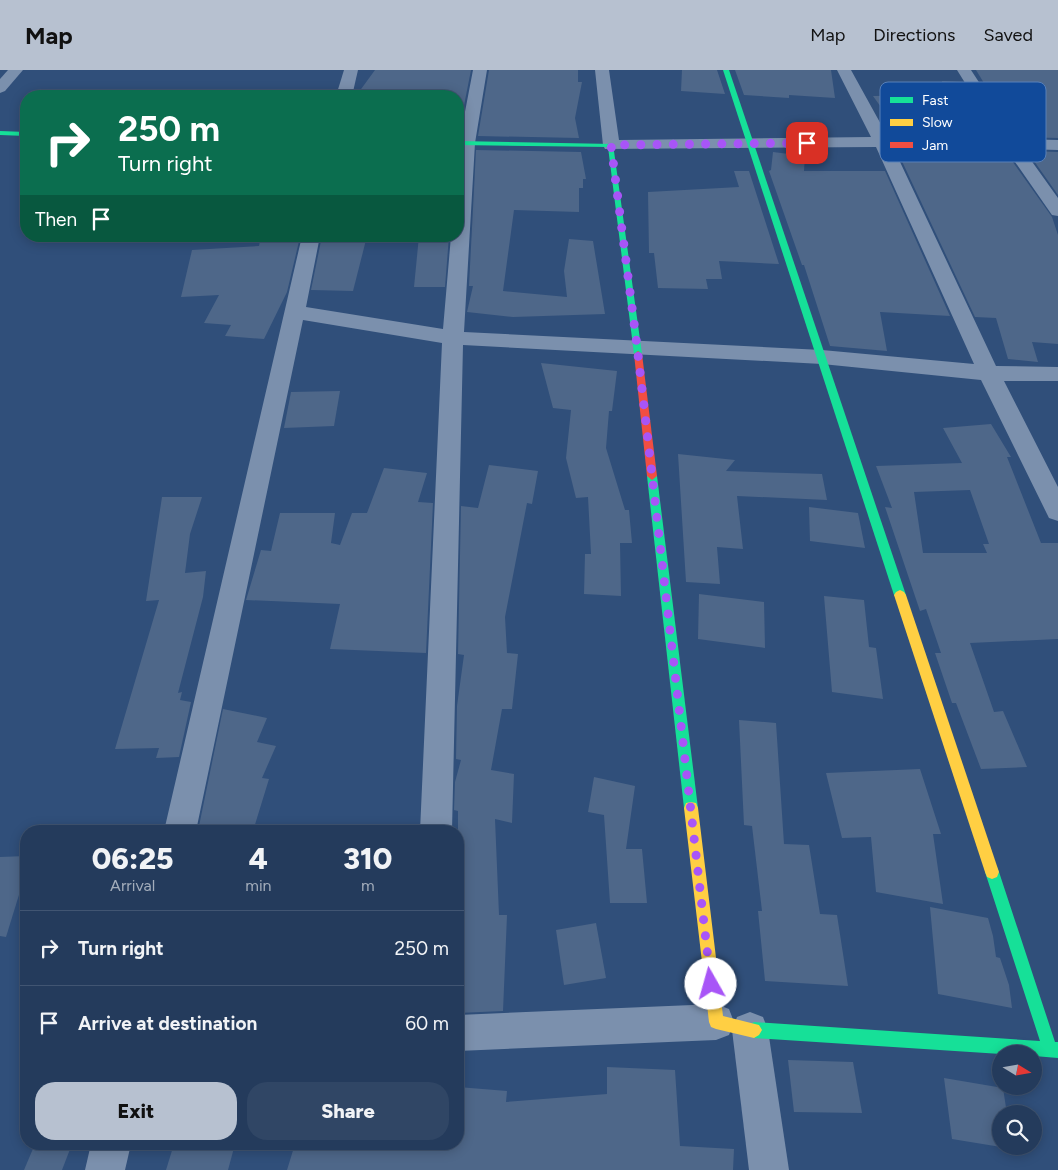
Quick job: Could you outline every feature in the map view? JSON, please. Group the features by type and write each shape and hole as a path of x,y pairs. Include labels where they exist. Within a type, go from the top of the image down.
{"street":[{"path":"0,88 16,70"},
{"path":"346,90 351,70"},
{"path":"464,135 480,70"},
{"path":"602,70 637,346 733,1026 769,1170"},
{"path":"464,1033 733,1026 1054,1049 726,70"},
{"path":"844,70 880,138"},
{"path":"964,70 972,82"},
{"path":"0,133 20,134"},
{"path":"464,143 611,145 880,142"},
{"path":"891,162 988,373 1058,511"},
{"path":"1024,162 1058,211"},
{"path":"181,825 310,242"},
{"path":"436,825 457,242"},
{"path":"295,312 453,338 822,356 988,373 1058,374"},
{"path":"105,1170 110,1150"}],"building":[{"path":"375,70 471,70 464,106 464,90 360,90"},
{"path":"489,70 578,70 578,82 582,82 575,118 579,138 478,136"},
{"path":"682,70 717,70 725,94 681,91"},
{"path":"735,70 831,70 835,98 789,95 789,98 744,95"},
{"path":"976,70 1058,70 1058,138 1046,138 1046,82 983,82"},
{"path":"873,96 880,96 880,106"},
{"path":"476,150 581,152 586,179 583,179 583,188 579,188 579,212 514,210 503,291 567,297 564,271 569,239 593,241 605,314 513,317 467,312 473,286 469,286"},
{"path":"773,152 805,156 804,171 885,171 950,316 880,312 887,351 830,346 804,265 802,265 769,171 771,170"},
{"path":"1046,152 1058,152 1058,195 1035,162 1046,162"},
{"path":"902,162 1013,162 1052,217 1058,235 1058,344 1032,342 1038,362 1008,359 996,318 975,317"},
{"path":"734,171 749,171 779,264 719,261 722,279 706,279 708,289 658,288 654,253 649,253 648,192 739,187"},
{"path":"260,242 299,242 287,292 264,339 225,336 231,325 204,323 219,295 181,297 192,250 259,246"},
{"path":"321,242 365,242 353,291 311,290"},
{"path":"418,242 449,242 445,287 414,287"},
{"path":"541,363 617,371 612,411 609,411 606,448 625,510 629,510 632,543 620,543 621,596 584,594 585,554 591,554 588,497 576,498 566,458 571,410 553,408"},
{"path":"340,391 334,426 284,428 291,392"},
{"path":"991,424 1011,457 1007,457 1041,543 1058,543 1058,639 970,643 994,712 1003,711 1027,767 981,769 956,703 952,703 935,653 941,653 926,609 920,611 885,507 892,508 876,466 962,463 943,428","holes":["970,490 989,544 983,544 987,553 923,553 914,492"]},
{"path":"678,454 735,460 726,471 822,474 827,500 737,496 743,549 717,547 720,584 686,582"},
{"path":"489,465 538,471 532,504 527,503 505,617 507,653 518,654 512,709 502,709 491,770 514,774 512,823 495,819 499,915 507,915 503,1011 464,1013 464,825 458,825 458,811 454,810 455,782 461,760 456,759 457,706 464,655 458,654 461,506 478,508"},
{"path":"384,468 427,473 418,502 433,503 426,653 330,649 340,604 246,600 261,550 271,551 280,513 335,513 331,543 340,545 352,513 367,513"},
{"path":"162,497 202,497 190,534 185,573 206,571 203,597 178,693 182,692 180,700 191,702 179,757 156,758 159,748 115,749 159,600 146,601"},
{"path":"809,507 858,513 865,548 810,541"},
{"path":"699,594 764,602 765,648 698,639"},
{"path":"824,596 864,600 869,647 876,648 883,699 832,692"},
{"path":"223,709 267,718 257,742 276,746 262,778 269,779 255,825 199,825"},
{"path":"739,720 776,723 784,844 809,845 820,914 837,915 848,986 765,981 758,911 762,911 752,826 744,825"},
{"path":"920,769 941,834 933,834 943,904 876,892 871,837 842,838 826,773"},
{"path":"594,777 635,786 626,849 642,849 647,903 610,903 604,815 588,812"},
{"path":"20,856 20,892 6,937 0,936 0,857"},
{"path":"930,907 988,918 996,957 1000,958 1009,985 1012,1008 938,994"},
{"path":"596,923 606,978 564,985 556,930"},
{"path":"788,1060 853,1062 862,1113 794,1112"},
{"path":"607,1067 675,1070 680,1146 734,1149 733,1170 287,1170 293,1150 464,1150 464,1087 507,1091 506,1102 607,1094"},
{"path":"944,1078 992,1086 992,1095 1004,1095 1006,1105 992,1105 992,1146 952,1139"},
{"path":"32,1150 70,1150 62,1170 24,1170"},
{"path":"172,1150 233,1150 228,1170 166,1170"}],"traffic: fast":[{"path":"726,70 900,595"},
{"path":"0,133 20,134"},
{"path":"464,143 611,145 638,354"},
{"path":"652,476 691,808"},
{"path":"992,872 1050,1049"},
{"path":"754,1030 1058,1050"}],"traffic: slow":[{"path":"900,595 992,872"},
{"path":"691,808 716,1022 754,1030"}],"traffic: jam":[{"path":"638,354 652,476"}],"route":[{"path":"711,984 637,346 611,145 807,143"}]}
